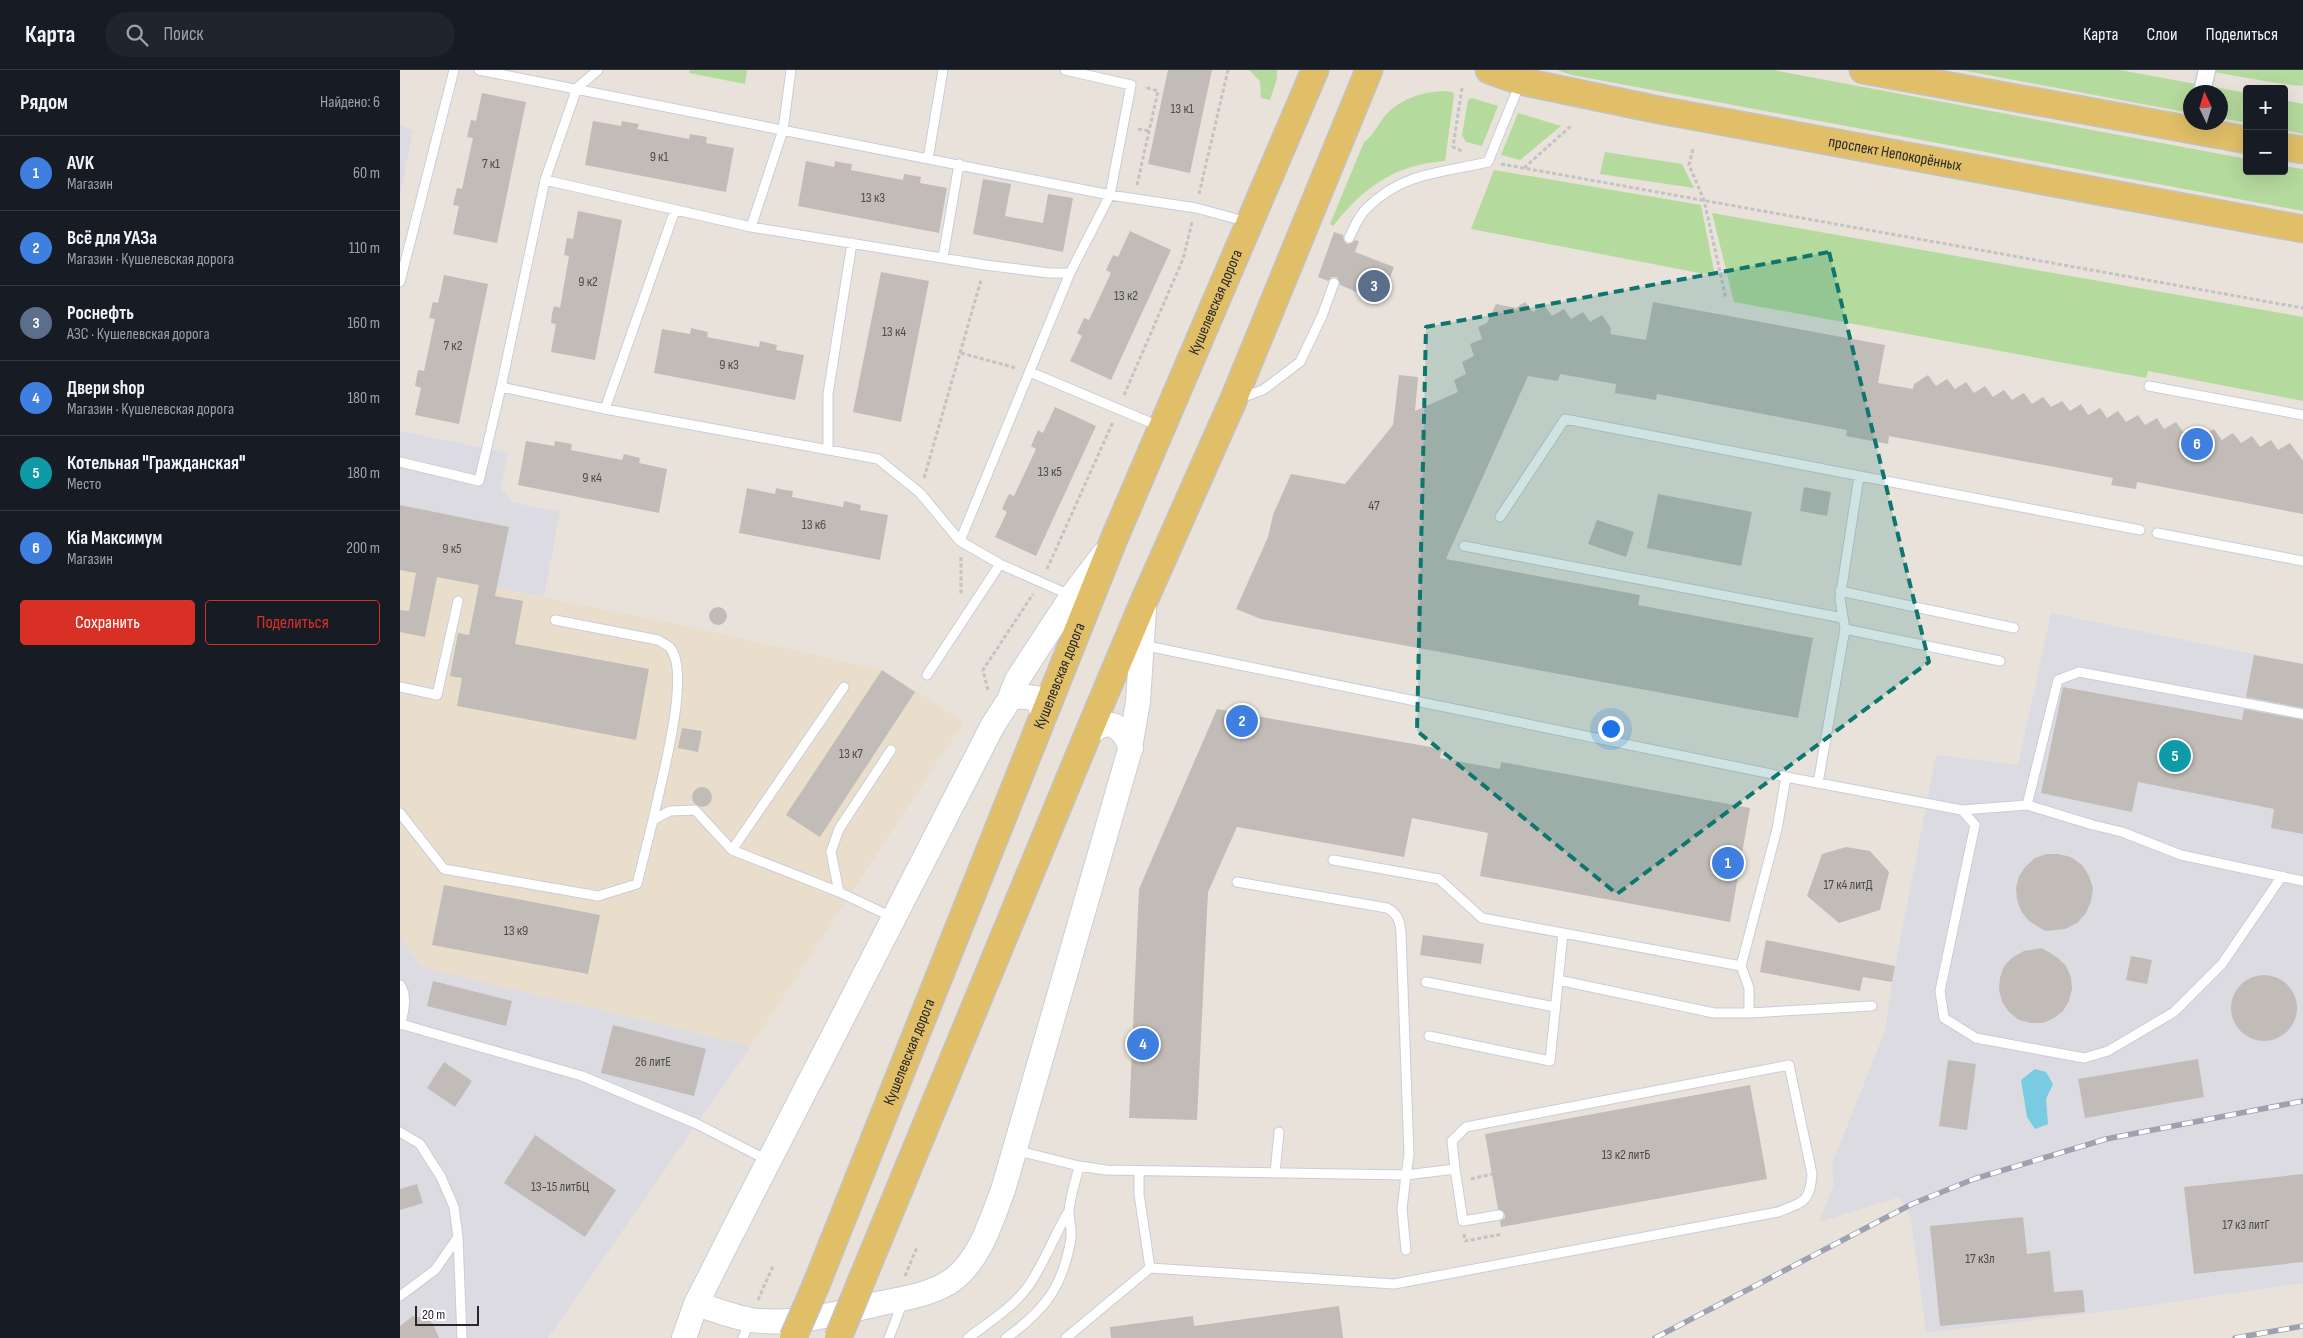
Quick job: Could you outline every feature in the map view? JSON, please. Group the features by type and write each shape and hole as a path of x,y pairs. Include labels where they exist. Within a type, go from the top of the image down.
{"main road":[{"name":"Кушелевская дорога","path":"793,1338 816,1285 1114,539 1248,222 1315,70"},
{"path":"838,1338 1088,734 1144,601 1233,401 1369,70"},
{"name":"проспект Непокорённых","path":"1489,70 1520,81 1654,109 2303,228"},
{"path":"1863,70 2183,124"},
{"path":"2211,130 2243,139"},
{"path":"2288,147 2303,150"},
{"path":"684,1338 696,1304 892,917 993,725 1000,699 1018,680 1072,596 1114,539"},
{"path":"696,1304 749,1322 818,1318 932,1291 954,1279 972,1259 984,1239 1003,1190 1130,748 1138,702 1144,601"},
{"path":"1000,699 1017,696 1035,698 1040,705 1043,718"},
{"path":"1088,734 1097,726 1111,725 1121,729 1127,737 1130,748"},
{"path":"671,1338 696,1304"}],"street":[{"path":"2204,85 2207,70"}],"lane":[{"path":"400,282 454,70"},
{"path":"479,70 1110,195 1196,208 1248,222"},
{"path":"400,462 479,481 502,387 545,180 576,88 598,70"},
{"path":"751,227 782,130 791,70"},
{"path":"928,159 943,70"},
{"path":"960,541 1070,273 1110,195 1131,84 1066,70"},
{"path":"1349,238 1366,208 1395,186 1417,176 1488,162 1520,81"},
{"path":"943,257 958,164"},
{"path":"545,180 751,227 985,264 1049,273 1070,273"},
{"path":"605,409 675,210"},
{"path":"828,450 828,394 852,243"},
{"path":"1233,401 1263,390 1300,362 1322,316 1334,283"},
{"path":"1030,372 1161,428"},
{"path":"2149,386 2303,415"},
{"path":"502,387 605,409 878,459 920,492 960,541 1000,564 1072,596"},
{"path":"1500,517 1565,419 2140,530"},
{"path":"1818,783 1845,630 1840,591 1859,476"},
{"path":"2157,533 2303,562"},
{"path":"1464,546 1843,618"},
{"path":"927,675 1000,564"},
{"path":"1840,591 2014,628"},
{"path":"400,687 437,695 458,601"},
{"path":"400,813 444,869 598,896 637,884 653,820 678,694 678,667 671,648 658,640 555,620"},
{"path":"1845,630 2000,661"},
{"path":"1142,645 1786,777 1962,810 2027,805 2122,832 2181,855 2303,881"},
{"path":"2027,805 2058,680 2079,672 2303,714"},
{"path":"732,850 844,687"},
{"path":"839,892 831,852 839,829 891,750"},
{"path":"1749,1013 1749,988 1741,966 1777,829 1786,777"},
{"path":"653,820 670,811 694,810 732,850 839,892 892,917"},
{"path":"1962,810 1975,825 1940,991 1944,1018 1976,1038 2084,1058 2108,1051 2174,1012 2222,964 2282,876"},
{"path":"1333,860 1439,879 1482,918 1741,966"},
{"path":"1237,882 1386,908 1396,913 1401,933 1409,1155 1402,1209 1406,1250"},
{"path":"1429,1036 1550,1061 1563,933"},
{"path":"1558,980 1714,1012 1749,1013 1872,1006"},
{"path":"1426,982 1555,1007"},
{"path":"400,985 403,988 405,1006 400,1025 582,1076 697,1124 769,1160"},
{"path":"1066,1338 1150,1268 1394,1284 1778,1212 1802,1203 1810,1192 1812,1174 1789,1065 1466,1127 1452,1141 1463,1221 1499,1215"},
{"path":"400,1132 420,1144 441,1177 454,1207 458,1237 462,1338"},
{"path":"1275,1173 1278,1132"},
{"path":"1014,1150 1079,1166 1106,1170 1406,1175 1455,1170"},
{"path":"1006,1338 1030,1320 1050,1299 1062,1272 1071,1237 1069,1211 1079,1166"},
{"path":"1140,1171 1139,1194 1150,1268"},
{"path":"968,1338 1010,1306 1028,1287 1041,1266 1055,1233 1069,1211"},
{"path":"400,1296 435,1270 458,1237"},
{"path":"889,1338 904,1298"}],"path":[{"path":"1000,699 983,670 1041,581 1183,259 1228,70"},
{"path":"1131,84 1158,91 1135,198"},
{"path":"1462,88 1453,147 1488,162 2303,308"},
{"path":"1523,168 1572,125"},
{"path":"1693,149 1689,165 1704,200 1726,299"},
{"path":"920,492 985,264"},
{"path":"961,353 1030,372"},
{"path":"960,541 961,621"},
{"path":"749,1322 773,1266"}],"highlighted area":[{"path":"1829,252 1929,662 1617,894 1417,731 1426,327"}],"shaded area":[{"path":"400,126 413,130 400,195"},
{"path":"400,431 508,453 501,488 512,502 560,512 544,597 400,569"},
{"path":"400,569 673,623 882,670 964,722 751,1046 422,967 400,937"},
{"path":"2051,613 2303,664 2303,1283 2119,1310 1926,1333 1911,1218 1900,1197 1819,1222 1834,1184 1832,1164 1885,1031 1892,982 1936,755 2018,765"},
{"path":"400,937 422,967 751,1046 548,1338 400,1338"}],"green space":[{"path":"690,70 747,70 745,84 689,73"},
{"path":"1249,70 1277,70 1277,78 1270,100 1261,98 1260,81"},
{"path":"1557,70 1773,70 2243,158 2243,175 2288,175 2288,167 2303,169 2303,211 1572,75"},
{"path":"1961,70 2120,70 2196,84 2183,85 2183,112"},
{"path":"2200,70 2303,70 2303,86 2277,83"},
{"path":"2228,90 2243,92 2243,122 2228,119"},
{"path":"1453,92 1454,96 1445,161 1410,167 1382,180 1356,200 1333,226 1330,224 1364,142 1384,117 1396,105 1404,101 1427,93"},
{"path":"1472,98 1498,106 1482,146 1466,142 1462,135 1468,100"},
{"path":"2288,101 2303,104 2303,134 2288,131"},
{"path":"1518,113 1561,126 1520,160 1501,155"},
{"path":"1605,152 1682,164 1694,188 1600,174"},
{"path":"1494,170 1701,205 1715,276 1471,229"},
{"path":"1712,213 2303,317 2303,401 2148,371 2146,378 1734,302"}],"water":[{"path":"2035,1069 2046,1072 2053,1084 2046,1099 2048,1124 2035,1129 2027,1117 2021,1080"}],"building":[{"path":"1168,70 1212,70 1190,173 1148,164"},
{"path":"482,93 526,102 497,243 453,234 459,206 453,205 457,188 462,189 473,138 467,137 471,120 476,121"},
{"path":"593,121 621,126 622,121 639,124 637,129 689,139 690,134 707,137 706,143 734,148 726,192 585,165"},
{"path":"806,161 834,167 835,161 852,164 851,170 903,180 904,174 921,177 920,183 947,188 939,233 798,206"},
{"path":"983,179 1011,184 1005,216 1043,223 1048,194 1073,198 1063,252 973,234"},
{"path":"578,211 622,220 595,360 551,352 556,324 551,323 552,314 554,306 560,308 569,256 564,255 567,238 573,239"},
{"path":"1130,231 1171,250 1111,380 1070,361 1082,336 1077,333 1084,318 1089,320 1111,273 1106,270 1113,255 1118,257"},
{"path":"1334,232 1343,235 1344,241 1347,244 1355,240 1359,241 1355,252 1394,267 1380,302 1340,285 1337,277 1332,277 1328,281 1318,277"},
{"path":"881,272 929,281 901,422 853,412"},
{"path":"444,275 488,284 459,424 415,415 421,388 415,386 418,370 424,371 435,319 429,318 433,302 438,303"},
{"path":"1525,302 1533,312 1544,305 1552,316 1564,309 1571,319 1583,312 1590,322 1602,315 1611,328 1610,334 1646,340 1653,302 1885,345 1878,383 1913,389 1914,384 1928,375 1936,386 1947,379 1955,389 1966,382 1974,393 1985,386 1993,397 2004,390 2012,400 2024,393 2032,404 2043,397 2051,407 2062,401 2070,411 2081,404 2088,415 2100,408 2107,418 2118,411 2126,422 2138,415 2145,425 2157,418 2164,429 2176,422 2184,433 2195,426 2202,436 2214,429 2222,440 2233,433 2241,443 2252,436 2260,447 2271,440 2278,450 2290,443 2303,461 2303,514 2137,482 2136,489 2111,485 2113,478 1889,436 1888,444 1846,436 1847,430 1657,394 1656,400 1615,393 1616,384 1560,374 1558,381 1528,376 1446,559 1640,595 1638,605 1813,638 1798,718 1261,619 1236,609 1268,537 1273,515 1291,474 1345,484 1393,425 1399,375 1418,377 1415,411 1458,392 1454,380 1466,374 1462,362 1474,356 1470,344 1482,339 1478,327 1487,323 1496,304 1516,308"},
{"path":"691,328 708,332 707,337 759,347 760,341 777,345 776,350 804,355 795,400 654,373 662,329 690,334"},
{"path":"1055,407 1096,426 1036,556 995,537 1007,512 1002,509 1005,502 1009,494 1014,496 1036,449 1031,446 1038,430 1043,433"},
{"path":"526,441 554,446 555,441 572,444 571,450 622,460 624,454 640,458 639,463 667,469 659,513 518,485"},
{"path":"1804,487 1831,492 1827,516 1800,511"},
{"path":"747,488 775,494 776,488 793,491 792,497 843,507 844,501 861,505 860,510 888,515 880,560 739,533"},
{"path":"1658,494 1752,512 1741,566 1647,548"},
{"path":"400,505 509,527 495,596 523,601 515,644 649,669 636,740 457,706 462,678 450,676 458,633 469,635 479,585 437,577 425,637 400,632 400,610 409,611 416,573 400,570"},
{"path":"1597,520 1634,532 1626,557 1588,544"},
{"path":"718,607 724,610 727,616 724,622 718,625 712,622 709,616 712,610"},
{"path":"2254,655 2303,664 2303,708 2246,697"},
{"path":"882,670 915,692 820,837 786,815"},
{"path":"2063,687 2242,720 2244,709 2303,720 2303,834 2271,828 2274,809 2138,782 2132,812 2041,793"},
{"path":"1217,709 1442,749 1440,758 1500,769 1501,762 1750,808 1730,922 1480,876 1488,833 1412,818 1404,857 1237,827 1208,892 1197,1120 1129,1118 1139,889"},
{"path":"682,728 702,731 698,752 678,748"},
{"path":"702,787 709,790 712,797 709,804 702,807 695,804 692,797 695,790"},
{"path":"1846,847 1870,851 1889,872 1880,910 1839,923 1807,896 1822,854"},
{"path":"2046,854 2071,857 2082,865 2089,876 2093,888 2091,901 2086,913 2077,923 2065,929 2045,931 2029,921 2021,911 2017,900 2016,888 2019,876 2035,858"},
{"path":"444,885 600,915 588,974 432,945"},
{"path":"1423,935 1484,944 1481,964 1420,955"},
{"path":"1766,940 1895,966 1892,982 1863,977 1860,991 1760,972"},
{"path":"2042,948 2058,958 2066,966 2071,977 2072,989 2069,1001 2063,1011 2043,1023 2031,1023 2019,1020 2009,1012 2002,1002 1999,990 2000,978 2004,966 2013,957 2024,951"},
{"path":"2131,956 2152,960 2147,984 2126,980"},
{"path":"2264,975 2276,978 2287,985 2294,996 2297,1008 2294,1020 2287,1031 2276,1038 2264,1041 2252,1038 2241,1031 2234,1020 2231,1008 2234,996 2241,985 2252,978"},
{"path":"433,981 512,1001 506,1026 427,1006"},
{"path":"613,1025 706,1049 694,1096 601,1073"},
{"path":"2198,1059 2204,1097 2085,1118 2078,1079"},
{"path":"1948,1060 1976,1064 1967,1130 1939,1126"},
{"path":"444,1062 472,1081 455,1107 427,1088"},
{"path":"1750,1085 1767,1179 1501,1227 1500,1221 1505,1218 1505,1214 1498,1209 1485,1134"},
{"path":"535,1135 616,1190 585,1237 504,1183"},
{"path":"2303,1174 2303,1262 2194,1274 2184,1187"},
{"path":"417,1184 423,1203 400,1210 400,1189"},
{"path":"2023,1217 2027,1254 2050,1251 2054,1292 2083,1290 2085,1312 1940,1326 1930,1226"},
{"path":"1339,1306 1343,1338 1111,1338 1110,1327 1193,1316 1194,1326"},
{"path":"413,1316 428,1319 433,1324 439,1338 400,1338 400,1326"}],"railway":[{"path":"1655,1338 1912,1204 1974,1179 2106,1139 2303,1101"},
{"path":"2235,1338 2303,1326"}],"place":[{"name":"Роснефть","path":"1374,286"},
{"name":"Kia Максимум","path":"2197,444"},
{"name":"Всё для УАЗа","path":"1242,721"},
{"name":"Котельная \"Гражданская\"","path":"2175,756"},
{"name":"AVK","path":"1728,863"},
{"name":"Двери shop","path":"1143,1044"}]}
